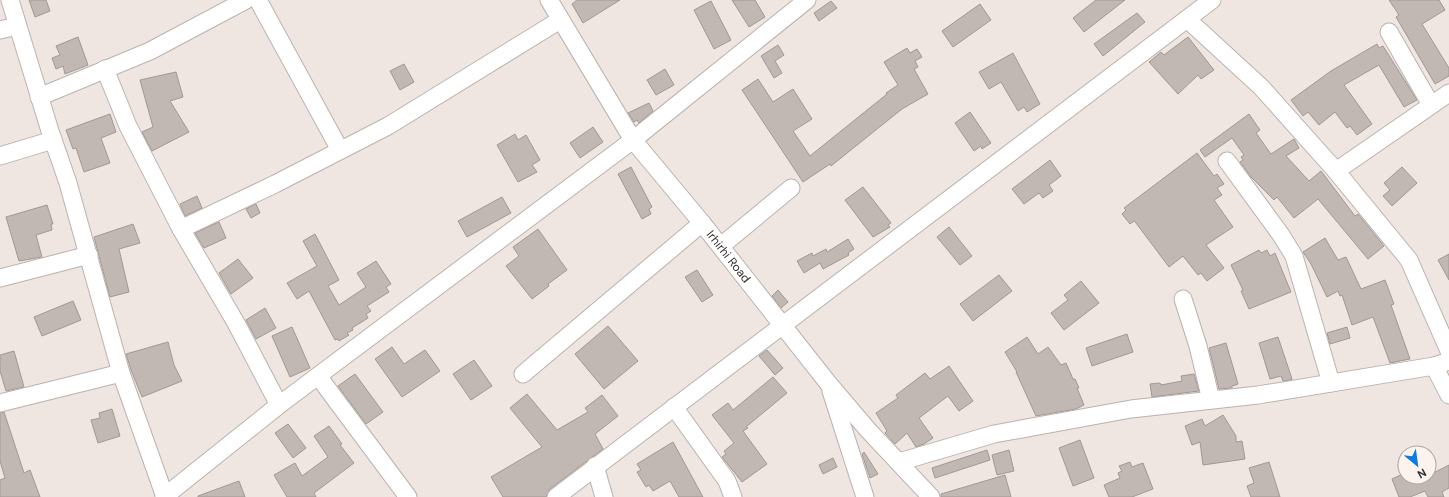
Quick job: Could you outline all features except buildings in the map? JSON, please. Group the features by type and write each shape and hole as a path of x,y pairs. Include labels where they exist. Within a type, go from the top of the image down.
{"street":[{"path":"10,0 39,97 68,183 121,373 165,497 279,405 633,140 807,0"},
{"path":"39,97 150,51 246,0"},
{"path":"258,0 340,150"},
{"name":"Irhirhi Road","path":"549,0 633,140 721,246 828,383 931,497"},
{"path":"556,497 783,324 1188,20 1212,0"},
{"path":"180,229 275,184 388,126 560,20"},
{"path":"1188,20 1261,87 1336,171 1409,260 1449,350"},
{"path":"0,30 17,26"},
{"path":"1389,32 1431,105"},
{"path":"105,69 128,126 180,229 236,323 279,405"},
{"path":"1336,171 1449,93"},
{"path":"0,156 53,140"},
{"path":"1227,161 1282,235 1294,256 1330,383"},
{"path":"721,246 791,188"},
{"path":"523,374 702,223"},
{"path":"0,278 89,255"},
{"path":"1183,299 1198,346 1211,400"},
{"path":"899,462 994,434 1131,409 1258,395 1441,364 1449,395"},
{"path":"0,403 121,373"},
{"path":"318,376 408,497"},
{"path":"828,383 866,497"},
{"path":"674,407 727,481 733,497"},
{"path":"595,466 604,497"}]}
